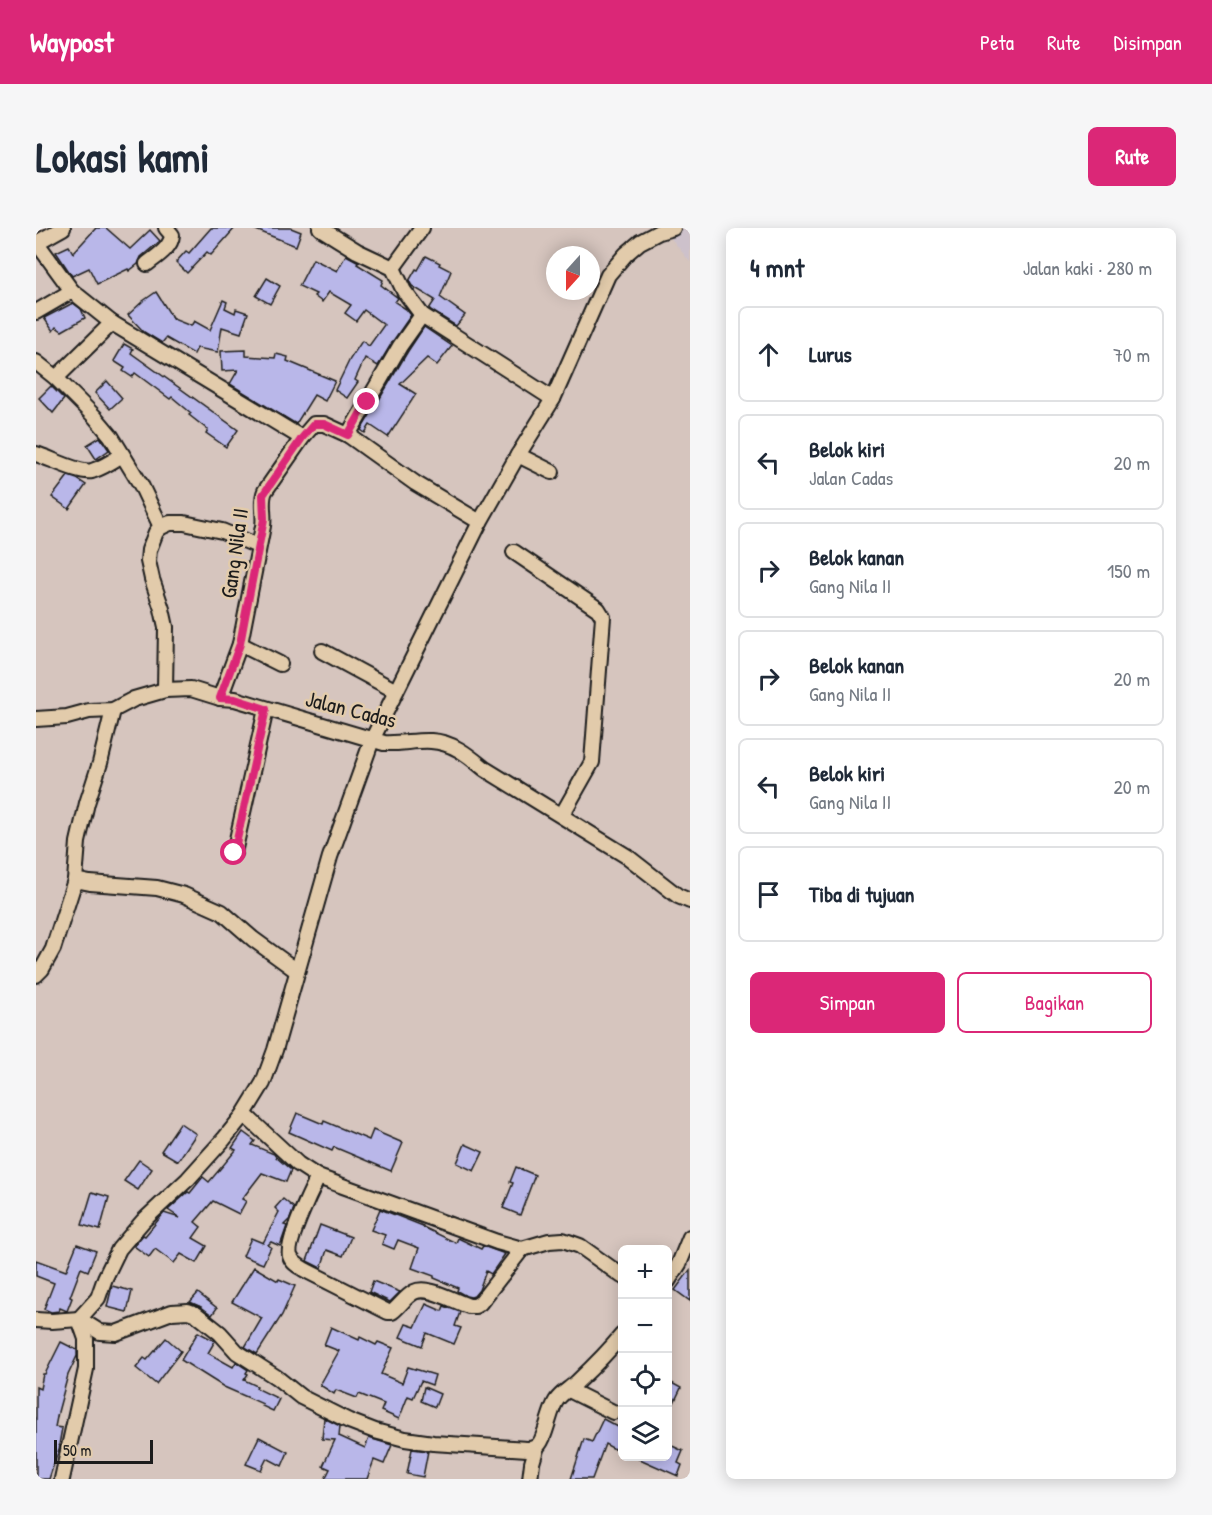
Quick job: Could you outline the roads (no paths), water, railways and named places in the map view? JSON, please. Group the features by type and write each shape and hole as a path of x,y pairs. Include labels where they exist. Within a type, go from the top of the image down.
{"street":[{"path":"63,228 36,243 72,291 112,323 302,438"},
{"path":"147,264 164,251 171,242 172,235 166,228"},
{"path":"320,228 357,251 393,268 404,291 422,315 554,399"},
{"path":"393,268 422,228"},
{"path":"79,1319 98,1298 119,1249 143,1221 188,1179 244,1114 263,1083 275,1050 330,857 372,740 480,522 518,455 554,399 608,275 640,242 673,228"},
{"path":"36,312 72,291"},
{"path":"422,315 400,346 348,435 416,483 480,522"},
{"path":"56,378 112,323"},
{"path":"36,362 56,378 111,436 141,485 161,527"},
{"name":"Gang Nila II","path":"220,698 240,644 264,519 263,495 314,424 329,426 348,435"},
{"path":"36,454 79,470 91,471 122,455"},
{"path":"518,455 552,472"},
{"path":"165,690 166,627 148,561 152,541 161,527 170,523 184,523 222,531 258,546"},
{"path":"514,552 593,605 603,618 592,762 562,815"},
{"path":"240,644 280,664"},
{"path":"322,651 396,691"},
{"name":"Jalan Cadas","path":"36,719 113,710 134,699 165,690 191,689 220,698 235,699 384,743 433,741 451,746 628,856 678,896 690,901"},
{"path":"234,853 266,709"},
{"path":"36,975 53,950 75,880 82,822 113,710"},
{"path":"75,880 157,888 184,895 222,912 253,939 297,971"},
{"path":"244,1114 298,1164 318,1177 522,1250"},
{"path":"318,1177 297,1225 290,1249 291,1259 307,1271 388,1312 395,1310 413,1292 418,1291 432,1292 463,1304 475,1306 483,1300 522,1250 549,1241 563,1240 580,1246 618,1273"},
{"path":"672,1275 690,1237"},
{"path":"36,1320 79,1319 100,1332 116,1333 172,1312 188,1311 196,1314 220,1333 237,1352 276,1377 300,1397 375,1431 433,1443 526,1449 532,1449 541,1441 552,1407 559,1397 606,1355 618,1340"},
{"path":"62,1479 86,1369 86,1339 79,1319"},
{"path":"569,1390 613,1412"},
{"path":"530,1479 537,1446"}]}
